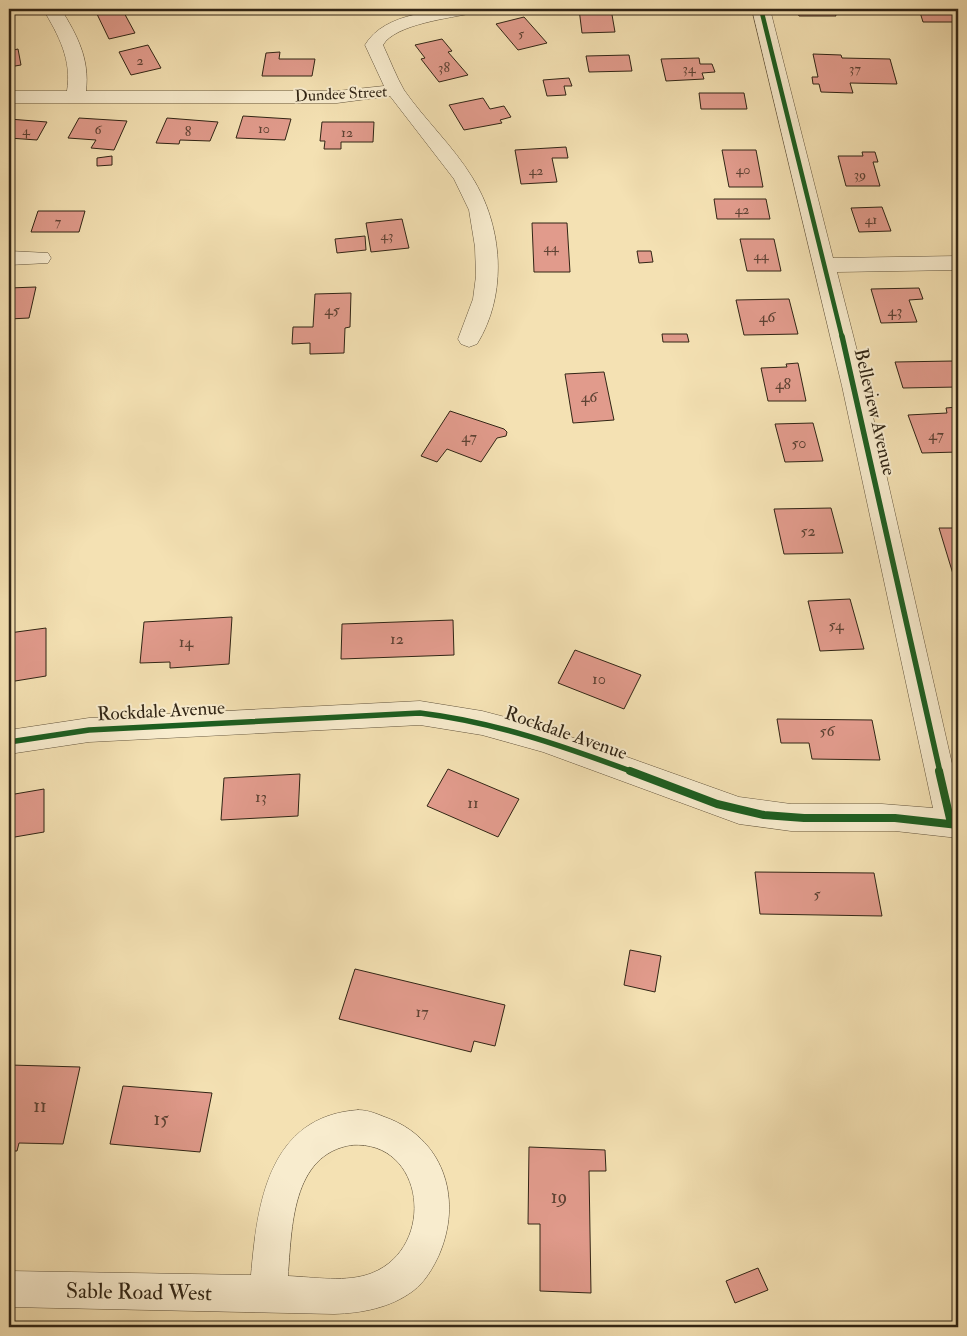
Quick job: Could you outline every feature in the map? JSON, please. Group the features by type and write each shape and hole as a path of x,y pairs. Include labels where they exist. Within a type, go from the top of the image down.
{"street":[{"path":"52,9 71,40 79,68 76,97"},
{"path":"395,90 375,50 377,37 397,27 467,9"},
{"name":"Belleview Avenue","path":"761,9 895,562 955,824"},
{"name":"Dundee Street","path":"9,97 337,97 395,90 463,178 474,198 482,220 487,276 484,299 469,339"},
{"path":"9,258 40,258"},
{"path":"824,265 958,263"},
{"name":"Rockdale Avenue","path":"9,742 89,730 410,713 448,715 496,724 712,803 751,814 808,819 920,818 955,824"},
{"name":"Sable Road West","path":"9,1290 268,1294 358,1295 376,1291 394,1282 408,1269 421,1254 428,1236 433,1206 429,1178 421,1162 410,1148 396,1137 364,1127 346,1128 330,1133 302,1153 286,1176 277,1202 268,1294"}],"building":[{"path":"122,9 135,33 109,39 96,12"},
{"path":"579,9 611,9 615,32 582,33"},
{"path":"796,9 834,9 836,16 799,16"},
{"path":"919,9 958,9 958,22 923,22"},
{"path":"524,17 547,43 518,50 496,24"},
{"path":"442,39 452,51 448,52 468,75 439,82 421,59 425,58 415,45"},
{"path":"148,45 161,68 131,75 119,52"},
{"path":"18,49 21,65 9,67 9,51"},
{"path":"280,52 279,59 315,59 312,76 262,76 266,53"},
{"path":"813,54 841,55 842,58 890,59 897,84 850,83 853,93 821,92 819,84 813,84 812,77 818,77"},
{"path":"629,55 632,71 589,72 586,56"},
{"path":"699,58 700,64 712,64 715,72 702,73 704,79 666,81 661,59"},
{"path":"569,78 572,86 564,86 566,95 547,96 543,80"},
{"path":"699,93 744,93 747,109 701,109"},
{"path":"483,98 490,109 504,106 511,117 500,120 502,123 464,130 449,105"},
{"path":"243,116 291,119 285,140 236,138"},
{"path":"79,118 127,121 114,150 91,148 96,140 68,138"},
{"path":"167,118 218,122 210,141 180,140 179,144 156,143"},
{"path":"9,119 47,122 37,140 9,138"},
{"path":"322,122 374,122 373,142 341,142 341,149 324,149 325,141 320,141"},
{"path":"566,147 568,158 552,158 557,182 521,184 515,150"},
{"path":"722,150 756,150 763,187 729,187"},
{"path":"862,152 875,152 878,162 873,162 880,186 846,186 838,156 863,156"},
{"path":"112,156 112,165 97,166 97,158"},
{"path":"714,199 766,199 770,219 717,219"},
{"path":"882,207 891,231 859,232 851,208"},
{"path":"38,211 85,211 79,232 31,232"},
{"path":"402,219 409,248 371,252 366,223"},
{"path":"532,223 567,223 570,272 534,272"},
{"path":"365,236 366,250 337,253 335,239"},
{"path":"740,239 774,239 781,271 747,271"},
{"path":"637,251 651,251 653,262 639,263"},
{"path":"36,287 29,318 9,319 9,288"},
{"path":"919,288 923,299 909,300 917,322 881,323 871,289"},
{"path":"351,293 350,327 345,328 344,353 310,354 310,343 292,344 293,327 313,327 315,294"},
{"path":"789,299 798,334 744,335 736,300"},
{"path":"662,334 687,334 689,342 663,342"},
{"path":"953,361 958,378 958,387 903,388 895,362"},
{"path":"798,363 806,401 768,401 761,368 787,367 786,364"},
{"path":"604,372 614,420 573,423 565,374"},
{"path":"958,407 958,429 954,429 958,441 958,452 922,453 908,415 947,413 946,408"},
{"path":"450,411 504,429 507,432 506,436 497,438 481,462 447,449 437,462 421,456"},
{"path":"813,423 823,461 785,462 775,424"},
{"path":"831,508 843,553 784,554 774,509"},
{"path":"939,528 958,528 958,574 953,574"},
{"path":"850,599 864,649 820,651 808,601"},
{"path":"232,617 229,664 170,668 170,662 140,663 144,622"},
{"path":"453,620 454,655 341,659 342,624"},
{"path":"46,628 46,676 9,682 9,633"},
{"path":"575,650 641,675 624,709 558,683"},
{"path":"777,719 872,720 880,760 812,759 809,743 781,743"},
{"path":"448,769 519,799 498,837 427,806"},
{"path":"300,774 298,816 221,820 224,778"},
{"path":"44,789 44,832 9,838 9,795"},
{"path":"755,872 874,873 882,916 760,914"},
{"path":"630,950 661,956 655,992 624,985"},
{"path":"355,969 505,1005 495,1046 474,1041 471,1052 339,1019"},
{"path":"10,1065 80,1067 63,1144 19,1143 17,1151 9,1151"},
{"path":"123,1086 212,1093 200,1152 110,1144"},
{"path":"529,1147 605,1150 606,1171 589,1171 591,1293 540,1291 540,1224 528,1224"},
{"path":"758,1268 768,1290 735,1303 726,1281"}],"cycle path":[{"path":"761,9 854,386 951,823"},
{"path":"9,742 89,730 420,713 482,723 543,740 739,811 791,818 895,818 958,825"}]}
